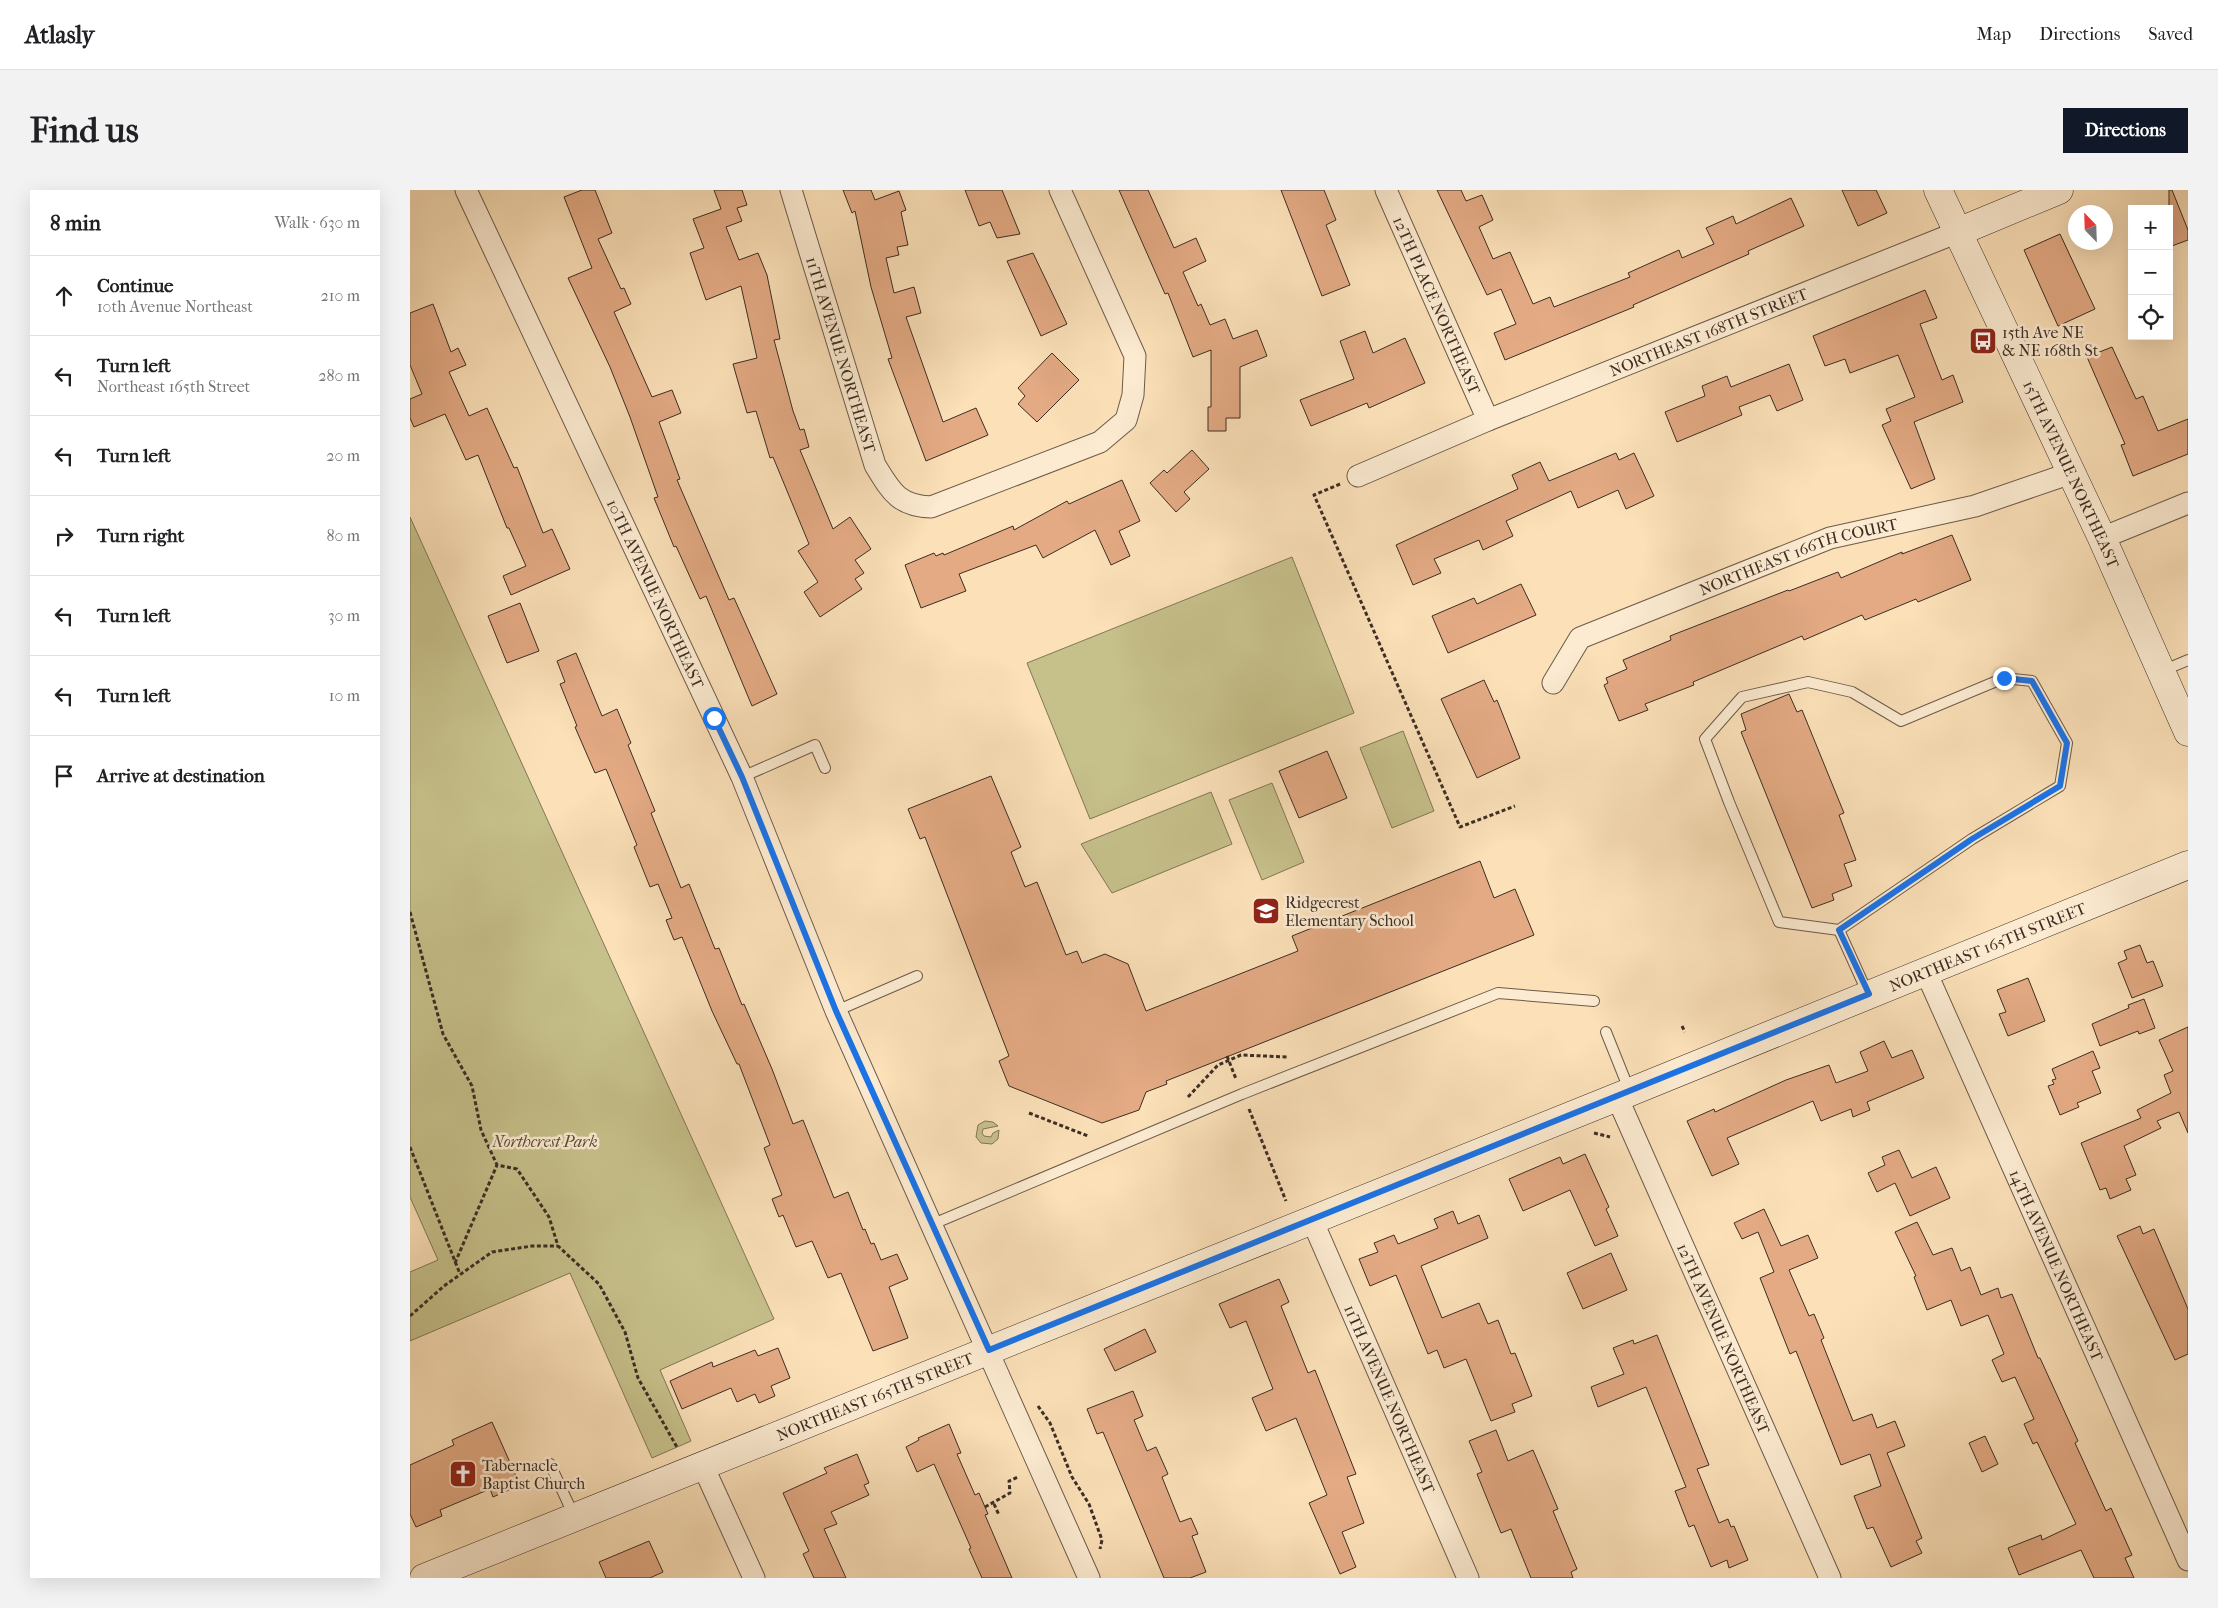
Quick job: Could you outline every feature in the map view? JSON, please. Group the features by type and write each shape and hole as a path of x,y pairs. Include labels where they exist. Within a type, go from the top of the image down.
{"street":[{"name":"10TH AVENUE NORTHEAST","path":"466,190 742,777 836,1011 933,1224 1086,1572"},
{"name":"11TH AVENUE NORTHEAST","path":"791,190 875,465 892,492 912,507 931,507 1100,442 1126,420 1133,395 1134,356 1060,190"},
{"name":"12TH PLACE NORTHEAST","path":"1386,190 1488,420"},
{"name":"15TH AVENUE NORTHEAST","path":"1938,190 2102,538 2161,671 2185,717"},
{"name":"NORTHEAST 168TH STREET","path":"1358,476 1488,420 2060,190"},
{"name":"NORTHEAST 166TH COURT","path":"1553,683 1580,638 1830,538 1975,506 2071,473"},
{"path":"2102,538 2188,503"},
{"name":"NORTHEAST 165TH STREET","path":"424,1578 575,1517 693,1461 989,1350 1624,1095 2188,865"},
{"name":"14TH AVENUE NORTHEAST","path":"1926,972 2188,1560"},
{"name":"12TH AVENUE NORTHEAST","path":"1624,1095 1830,1578"},
{"name":"11TH AVENUE NORTHEAST","path":"1312,1220 1468,1578"},
{"path":"693,1461 754,1578"}],"lane":[{"path":"2161,671 2188,660"},
{"path":"2004,678 2032,681 2067,743 2060,786 1972,839 1839,930 1779,922 1728,802 1705,739 1742,697 1808,682 1852,692 1901,722 2004,678"},
{"path":"742,777 815,746 825,768"},
{"path":"1839,930 1869,994"},
{"path":"836,1011 917,976"},
{"path":"933,1224 1242,1094 1498,993 1594,1000"},
{"path":"1606,1032 1624,1095"},
{"path":"550,1464 575,1517"}],"path":[{"path":"1358,476 1314,494 1460,826 1515,806"},
{"path":"410,912 443,1034 472,1086 481,1130 497,1165 455,1263"},
{"path":"410,932 414,927"},
{"path":"1682,1026 1685,1032"},
{"path":"1188,1097 1218,1065 1228,1058 1241,1055 1288,1057"},
{"path":"1228,1058 1237,1080"},
{"path":"1248,1107 1286,1201"},
{"path":"1029,1113 1088,1136"},
{"path":"1584,1131 1613,1137"},
{"path":"410,1147 460,1274"},
{"path":"497,1165 517,1170 549,1217 558,1246 599,1284 624,1332 638,1378 693,1461"},
{"path":"410,1316 460,1274 492,1252 532,1246 558,1246"},
{"path":"1036,1400 1050,1423 1072,1477 1089,1504 1102,1540 1098,1561 1086,1572"},
{"path":"1000,1515 993,1500 1010,1493 1009,1481 1018,1477"},
{"path":"985,1507 994,1504"}],"green space":[{"name":"Northcrest Park","path":"410,517 774,1319 660,1370 691,1441 652,1458 570,1273 410,1341 410,1272 438,1260 410,1197"},
{"path":"1292,557 1354,713 1090,819 1027,663"},
{"path":"1403,731 1434,811 1392,828 1360,748"},
{"path":"1272,783 1304,862 1262,880 1229,800"},
{"path":"1211,792 1232,844 1112,893 1081,844"},
{"path":"985,1121 993,1122 998,1126 983,1129 982,1133 984,1136 991,1137 993,1133 999,1130 998,1139 992,1144 981,1143 976,1137 978,1125"}],"building":[{"path":"582,190 595,190 612,233 598,239 621,289 624,288 631,304 614,312 652,397 672,390 681,413 659,422 680,479 677,480 729,600 734,598 777,694 752,706 706,596 700,599 676,546 674,547 654,498 658,497 630,417 610,367 568,278 592,268 564,197"},
{"path":"714,190 742,190 747,205 737,208 742,221 726,227 739,260 758,253 767,275 780,339 774,340 793,411 800,430 804,429 809,447 800,450 833,529 850,517 871,549 855,560 864,573 855,579 862,589 820,617 804,592 818,582 798,551 809,544 773,457 770,458 756,411 747,413 733,364 757,358 741,286 706,300 690,253 704,248 693,219 721,209"},
{"path":"843,190 871,190 875,200 899,191 906,210 901,212 908,245 897,247 899,255 886,258 894,293 914,287 921,313 906,317 943,422 976,408 988,435 926,461 888,359 892,358 871,287 855,211 852,213"},
{"path":"965,190 1002,190 1020,234 997,238 990,222 979,226"},
{"path":"1119,190 1148,190 1174,248 1196,238 1206,261 1183,272 1198,306 1201,304 1210,325 1225,319 1233,339 1257,330 1267,356 1240,367 1240,418 1226,418 1226,431 1208,431 1208,407 1211,407 1211,350 1193,357 1168,293 1165,294"},
{"path":"1281,190 1324,190 1336,220 1326,225 1350,285 1322,296"},
{"path":"1437,190 1461,190 1466,201 1482,195 1493,220 1479,227 1493,259 1510,252 1533,304 1550,297 1554,307 1630,277 1628,273 1679,250 1682,258 1714,244 1706,228 1733,216 1736,224 1791,198 1804,226 1748,251 1749,254 1633,305 1634,307 1505,360 1494,333 1516,324 1501,289 1487,295"},
{"path":"1842,190 1876,190 1887,213 1858,226"},
{"path":"2169,190 2172,190 2188,230 2188,240 2173,246 2173,205 2169,205"},
{"path":"2060,234 2095,309 2058,326 2024,250"},
{"path":"1033,253 1067,324 1041,336 1007,261"},
{"path":"1925,290 1937,318 1920,324 1942,380 1953,375 1963,402 1914,422 1935,479 1911,489 1882,425 1891,421 1886,409 1915,397 1898,355 1850,373 1845,359 1825,366 1813,336"},
{"path":"433,304 451,352 458,348 466,365 449,372 469,416 487,408 514,468 517,467 543,533 552,529 570,569 511,595 503,576 526,566 509,528 507,528 478,455 466,460 445,414 414,427 410,418 410,399 422,394 410,365 410,313"},
{"path":"1365,331 1373,353 1405,338 1425,383 1369,408 1367,403 1311,426 1300,400 1354,379 1340,341"},
{"path":"2112,347 2136,399 2143,396 2158,431 2188,419 2188,454 2133,476 2121,445 2125,444 2087,357"},
{"path":"1052,353 1079,380 1037,422 1018,404 1025,396 1018,388"},
{"path":"1789,364 1803,400 1777,411 1770,395 1739,407 1742,415 1677,442 1665,412 1705,396 1702,386 1727,376 1731,387"},
{"path":"1192,450 1209,469 1184,492 1190,499 1176,512 1150,483 1164,470 1167,473"},
{"path":"1616,453 1619,460 1634,453 1654,496 1626,509 1618,490 1578,508 1571,491 1506,521 1513,536 1483,550 1479,540 1434,559 1441,573 1413,585 1396,545 1518,489 1512,475 1540,462 1549,481"},
{"path":"1122,480 1140,521 1119,531 1130,556 1111,565 1095,530 1043,558 1036,545 959,574 966,591 921,608 905,565 934,553 936,556 943,553 944,555 1013,526 1014,530 1067,501 1069,504"},
{"path":"1952,535 1971,580 1918,602 1916,599 1865,620 1862,615 1804,640 1802,636 1693,682 1694,685 1645,704 1648,710 1619,721 1604,685 1608,683 1606,678 1627,669 1623,660 1671,640 1670,636 1788,590 1838,572 1841,578 1902,552 1902,554"},
{"path":"1521,584 1536,615 1448,653 1432,616 1474,598 1477,604"},
{"path":"520,603 539,651 507,663 488,616"},
{"path":"576,653 602,716 617,709 631,743 628,745 655,811 651,813 681,888 689,884 715,949 719,948 742,1005 744,1004 793,1124 803,1120 834,1198 848,1192 863,1230 865,1229 871,1244 874,1243 881,1260 897,1254 908,1279 889,1287 908,1338 873,1351 841,1273 828,1278 812,1241 796,1247 783,1215 779,1217 772,1199 782,1195 764,1148 770,1145 739,1064 737,1064 712,1011 682,937 674,940 666,920 672,918 658,884 650,887 634,847 637,845 606,769 595,773 575,727 577,726 560,684 565,682 557,661"},
{"path":"1484,680 1494,702 1497,700 1520,758 1477,778 1441,699"},
{"path":"1789,694 1797,712 1802,710 1844,813 1839,815 1856,860 1844,864 1852,886 1832,894 1834,900 1812,908 1741,732 1746,730 1741,714"},
{"path":"1327,751 1347,798 1299,818 1279,771"},
{"path":"991,776 1021,847 1011,852 1025,887 1037,882 1066,955 1077,951 1082,963 1105,954 1128,964 1146,1011 1298,951 1292,936 1480,861 1494,898 1515,889 1534,935 1166,1081 1167,1084 1146,1092 1139,1110 1102,1123 1009,1086 999,1061 1009,1056 925,837 920,839 908,809"},
{"path":"2140,945 2147,963 2153,961 2163,986 2132,998 2118,963 2127,959 2124,951"},
{"path":"2028,978 2045,1021 2008,1036 1999,1014 2006,1012 1997,990"},
{"path":"2144,999 2155,1028 2139,1034 2138,1031 2100,1046 2092,1024 2129,1008 2128,1005"},
{"path":"2188,1027 2188,1133 2179,1112 2157,1121 2161,1128 2124,1146 2136,1175 2126,1179 2131,1190 2110,1199 2106,1188 2100,1190 2081,1143 2141,1118 2137,1110 2171,1093 2164,1075 2173,1071 2159,1040"},
{"path":"1884,1041 1892,1058 1912,1050 1924,1078 1867,1102 1870,1110 1853,1117 1851,1109 1821,1121 1813,1101 1727,1138 1739,1164 1712,1176 1687,1121 1714,1109 1715,1112 1786,1080 1829,1065 1836,1083 1868,1071 1860,1052"},
{"path":"2093,1051 2100,1068 2092,1071 2101,1093 2077,1103 2079,1107 2060,1115 2048,1086 2054,1084 2052,1080 2056,1079 2052,1069"},
{"path":"1899,1150 1912,1178 1936,1167 1950,1198 1910,1216 1895,1183 1877,1192 1868,1173 1885,1165 1882,1157"},
{"path":"1585,1154 1609,1207 1606,1209 1618,1236 1595,1246 1570,1190 1523,1211 1509,1179 1560,1157 1563,1164"},
{"path":"1764,1209 1781,1246 1808,1235 1818,1258 1789,1270 1809,1316 1814,1314 1824,1338 1821,1340 1853,1421 1872,1414 1877,1428 1895,1421 1905,1446 1887,1453 1922,1538 1916,1541 1922,1553 1891,1567 1873,1527 1867,1529 1854,1496 1881,1486 1870,1454 1841,1465 1796,1351 1790,1354 1760,1278 1774,1272 1758,1232 1742,1239 1734,1223"},
{"path":"1453,1211 1458,1224 1479,1215 1488,1238 1421,1266 1442,1318 1479,1303 1488,1324 1498,1320 1511,1354 1515,1353 1532,1396 1512,1404 1515,1412 1491,1421 1466,1359 1444,1368 1437,1350 1428,1354 1396,1275 1370,1286 1359,1259 1378,1252 1374,1243 1394,1235 1398,1244 1438,1228 1434,1219"},
{"path":"1917,1222 1933,1255 1952,1248 1961,1271 1970,1267 1981,1295 1998,1288 2001,1298 2012,1294 2038,1358 2040,1358 2078,1441 2075,1443 2106,1511 2111,1508 2132,1555 2125,1558 2134,1578 2094,1578 2081,1550 2019,1575 2008,1548 2041,1535 2042,1540 2076,1524 2037,1442 2033,1444 2024,1424 2034,1419 2015,1377 2002,1382 1992,1360 2004,1354 1988,1315 1961,1326 1951,1300 1927,1310 1914,1277 1916,1276 1895,1232"},
{"path":"2140,1226 2143,1234 2154,1229 2188,1309 2188,1354 2175,1360 2117,1236"},
{"path":"1611,1253 1627,1290 1583,1309 1567,1273"},
{"path":"1279,1279 1289,1302 1281,1306 1308,1373 1315,1370 1356,1474 1347,1477 1364,1523 1342,1532 1356,1567 1340,1574 1309,1503 1327,1495 1296,1418 1266,1431 1252,1398 1273,1389 1246,1321 1230,1328 1219,1304"},
{"path":"1145,1329 1156,1352 1115,1371 1104,1349"},
{"path":"1657,1335 1709,1465 1697,1469 1719,1523 1728,1519 1731,1527 1734,1526 1748,1560 1729,1568 1727,1560 1711,1567 1694,1525 1689,1527 1675,1491 1686,1487 1646,1387 1598,1407 1591,1387 1624,1374 1613,1348 1633,1340 1634,1344"},
{"path":"778,1348 790,1378 771,1386 775,1396 759,1403 755,1394 737,1402 731,1388 682,1409 670,1381 712,1362 713,1367 755,1350 758,1356"},
{"path":"1133,1391 1143,1416 1134,1420 1147,1451 1156,1447 1168,1474 1162,1477 1180,1522 1191,1518 1198,1534 1192,1536 1206,1572 1190,1578 1164,1578 1103,1432 1097,1434 1087,1409"},
{"name":"Tabernacle Baptist Church","path":"492,1422 520,1485 493,1497 490,1489 440,1510 442,1516 416,1527 410,1514 410,1465 454,1445 452,1440"},
{"path":"949,1424 961,1453 957,1454 975,1495 979,1493 988,1514 985,1515 1012,1578 982,1578 969,1549 971,1548 934,1464 917,1472 906,1447 919,1440 918,1438"},
{"path":"1496,1430 1508,1461 1533,1450 1558,1509 1553,1511 1577,1569 1571,1572 1573,1578 1531,1578 1511,1529 1501,1533 1477,1474 1482,1472 1469,1441"},
{"path":"1985,1436 1998,1464 1982,1472 1969,1443"},
{"path":"857,1454 869,1483 864,1485 869,1495 831,1512 837,1524 824,1529 846,1578 814,1578 803,1554 809,1551 783,1493 827,1473 824,1468"},
{"path":"649,1541 663,1572 650,1578 606,1578 599,1562"}],"place":[{"name":"15th Ave NE & NE 168th St","path":"1983,341"},
{"name":"Ridgecrest Elementary School","path":"1266,911"},
{"name":"Tabernacle Baptist Church","path":"463,1474"}],"route":[{"path":"714,718 742,777 836,1011 989,1350 1869,994 1839,930 1972,839 2060,786 2067,743 2032,681 2004,678"}]}
